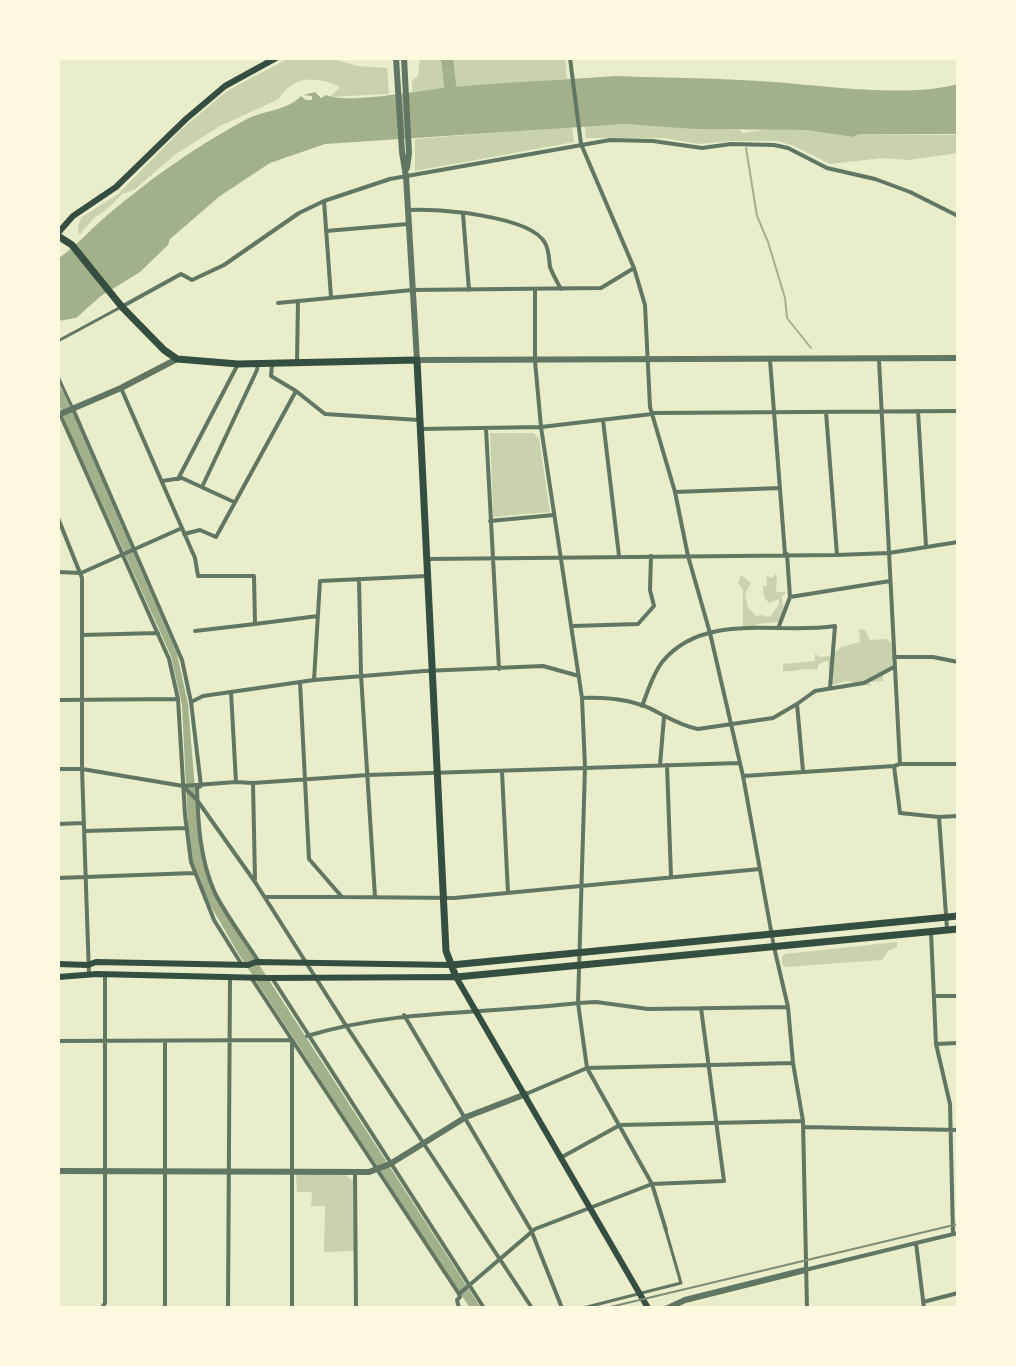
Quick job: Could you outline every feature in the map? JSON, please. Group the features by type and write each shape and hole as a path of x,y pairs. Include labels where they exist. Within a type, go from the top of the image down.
{"highway":[{"path":"58,235 68,241 122,307 177,359 238,364 417,360 446,951 456,977 958,929"},
{"path":"451,965 958,916"}],"main road":[{"path":"58,235 73,216 116,187 225,86 276,58"},
{"path":"58,964 245,965 258,962 451,965"},
{"path":"58,977 456,977 648,1308"}],"street":[{"path":"396,58 405,153"},
{"path":"404,58 408,224 417,360 958,358"},
{"path":"570,58 581,144 634,268 645,305 652,414 675,492 743,776 788,1007 803,1124 807,1308"},
{"path":"58,341 181,274 192,280 224,265 299,213 324,201 406,176 581,144 639,140 702,148 731,144 774,145 788,148 827,168 886,183 958,216"},
{"path":"324,201 331,297"},
{"path":"408,210 463,214 510,222 529,229 545,242 551,271 561,289"},
{"path":"463,214 469,290"},
{"path":"326,231 408,224"},
{"path":"278,303 412,290 601,288 634,268"},
{"path":"535,290 535,361 541,427 582,698 585,767 578,1003 587,1068 652,1184 681,1283 583,1308"},
{"path":"297,362 298,301"},
{"path":"177,359 121,388 60,412 169,659 178,699 186,828 194,873 214,920 245,965"},
{"path":"770,360 790,597 779,626"},
{"path":"879,360 900,764"},
{"path":"272,362 271,376 325,414 486,429 541,427 652,414 958,411"},
{"path":"202,487 258,363"},
{"path":"178,479 238,364"},
{"path":"58,377 182,660 191,702 202,849 209,877 258,962"},
{"path":"121,388 195,558 198,576 254,576 255,624"},
{"path":"184,534 200,530 216,537 296,391"},
{"path":"918,411 926,546"},
{"path":"826,412 837,555"},
{"path":"603,420 619,556"},
{"path":"486,429 499,669"},
{"path":"162,481 178,479 235,502"},
{"path":"675,492 780,488"},
{"path":"490,521 554,515"},
{"path":"58,518 81,573 82,769 89,976"},
{"path":"58,572 81,573 182,528"},
{"path":"427,559 561,555 837,555 889,553 958,542"},
{"path":"573,626 638,624 654,606 650,590 651,556"},
{"path":"314,680 320,581 428,576"},
{"path":"359,579 361,675 375,897"},
{"path":"790,597 890,581"},
{"path":"195,631 318,616"},
{"path":"642,706 663,660 686,641 710,633 779,626 812,629 835,626 830,688"},
{"path":"82,635 158,633"},
{"path":"894,657 933,657 958,662"},
{"path":"191,702 203,696 361,675 543,666 579,676"},
{"path":"582,698 616,698 642,706 686,727 725,727 773,718 815,691 864,683 894,667"},
{"path":"300,682 309,859 342,897"},
{"path":"231,692 236,782"},
{"path":"58,700 178,699"},
{"path":"797,704 803,771"},
{"path":"664,717 671,877"},
{"path":"58,769 82,769 184,787 368,775 739,763"},
{"path":"743,776 900,764 958,764"},
{"path":"894,766 900,813 958,816"},
{"path":"502,771 508,893"},
{"path":"253,783 255,882"},
{"path":"184,787 197,799 255,882 532,1308"},
{"path":"939,817 947,930"},
{"path":"58,824 84,823"},
{"path":"85,831 186,828"},
{"path":"265,897 444,898 760,869"},
{"path":"58,878 194,873"},
{"path":"668,1308 685,1300 955,1234 950,1104 936,1044 931,932"},
{"path":"102,1308 105,1303 106,975"},
{"path":"228,1308 230,977"},
{"path":"250,977 459,1294"},
{"path":"270,978 484,1308"},
{"path":"935,996 958,996"},
{"path":"307,1036 345,1024 404,1015 578,1003 596,1002 648,1009 788,1007"},
{"path":"459,1308 459,1294 532,1231 652,1184 724,1181 701,1008"},
{"path":"404,1015 532,1231 562,1308"},
{"path":"58,1041 292,1040"},
{"path":"292,1040 292,1308"},
{"path":"165,1041 165,1308"},
{"path":"936,1044 958,1043"},
{"path":"58,1171 355,1172 378,1169 466,1117 587,1068 793,1063"},
{"path":"562,1157 620,1125 803,1124 958,1130"},
{"path":"355,1172 356,1308"},
{"path":"916,1243 924,1305 958,1293"}],"shaded area":[{"path":"289,58 330,58 358,66 387,68 389,94 330,97 340,87 314,80 291,85 279,99 220,126 176,154 134,190 122,194 79,235 78,225 82,217 118,194 183,128 227,91"},
{"path":"420,58 565,58 567,79 412,92 412,81 418,76"},
{"path":"615,76 754,81 892,91 958,84 958,134 859,134 853,137 806,130 695,129 625,124 325,144 270,163 220,196 170,239 168,245 140,272 101,296 76,318 58,321 58,259 154,178 226,130 252,117 289,105 301,96 312,100 312,96 303,95 315,92 321,98 326,95 351,98 474,85"},
{"path":"625,124 740,130 742,133 770,129 806,130 853,137 859,134 957,135 958,153 908,160 882,158 830,164 778,141 700,144 663,138 586,138 585,126"},
{"path":"572,127 574,142 415,171 415,139"},
{"path":"58,384 177,654 188,704 199,839 205,869 225,912 481,1308 470,1308 238,953 205,896 192,862 182,705 171,656 70,432 58,402"},
{"path":"490,433 533,433 539,438 550,512 493,517"},
{"path":"775,574 776,592 786,592 782,597 784,612 779,622 743,627 743,590 738,583 741,575 751,583 745,594 748,607 757,617 770,617 779,599 769,603 764,597 763,586 767,585 766,576 773,578"},
{"path":"859,629 865,630 870,640 887,639 891,643 895,666 883,673 883,681 869,682 871,686 846,681 830,686 828,660 819,664 817,670 783,671 783,664 815,661 815,654 831,656 841,647 860,642"},
{"path":"897,942 897,947 889,950 882,960 785,967 782,964 785,954"},
{"path":"296,1174 344,1174 353,1181 354,1251 324,1252 325,1206 311,1206 312,1192 297,1192"}],"waterway":[{"path":"447,58 452,103"},
{"path":"746,148 757,216 785,298 787,318 811,348"}],"railway":[{"path":"606,1308 958,1224"}]}
